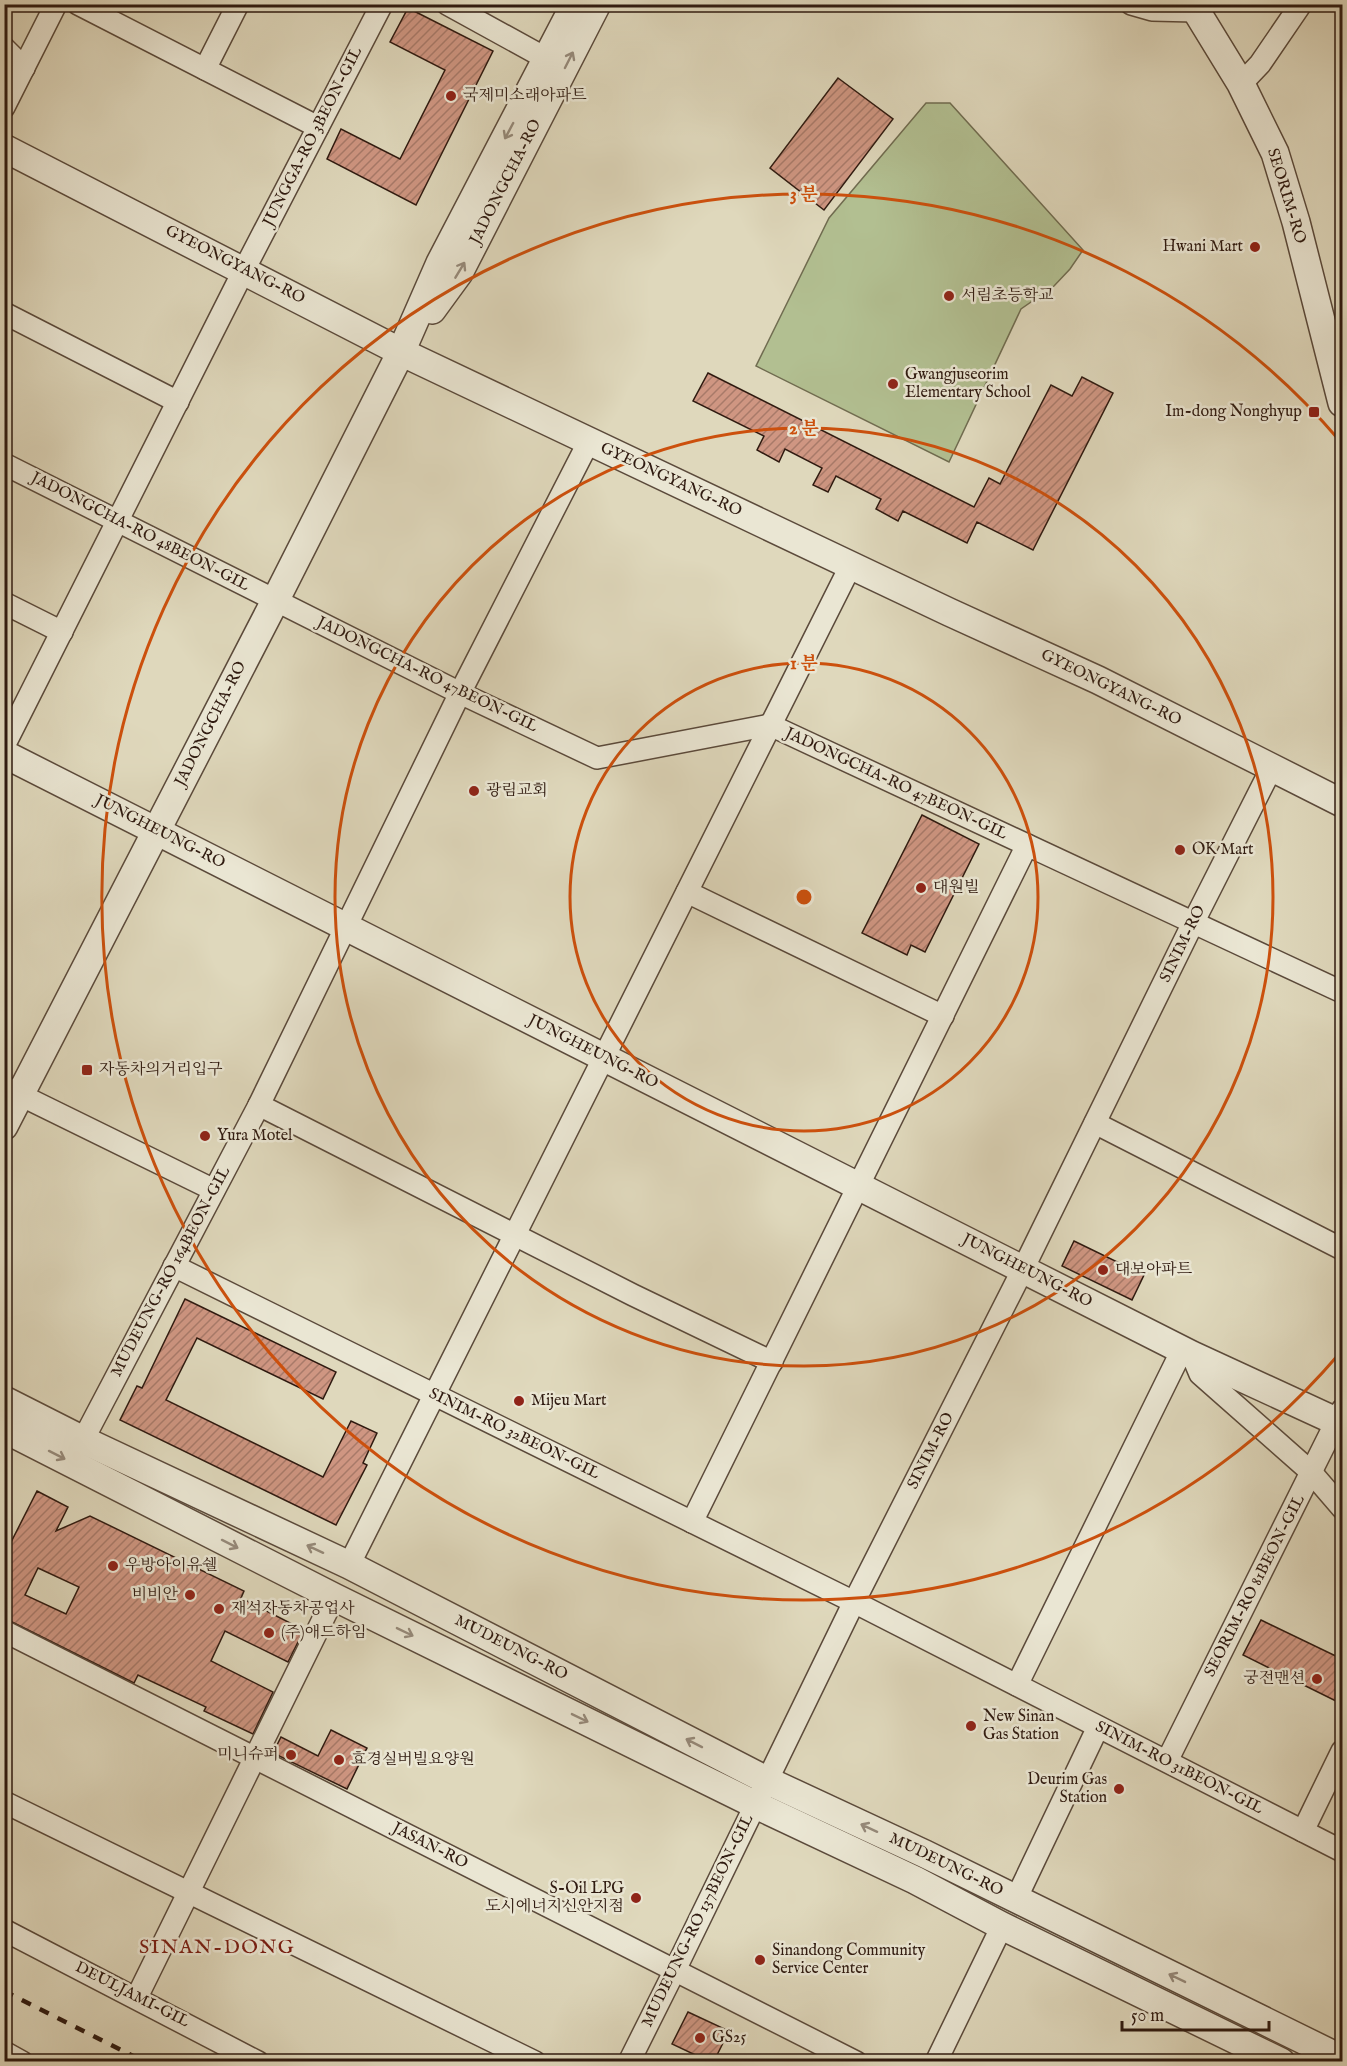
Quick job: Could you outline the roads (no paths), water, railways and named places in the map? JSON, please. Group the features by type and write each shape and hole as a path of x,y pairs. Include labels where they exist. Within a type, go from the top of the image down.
{"street":[{"path":"4,107 56,4"},
{"path":"78,4 318,127"},
{"path":"205,69 238,4"},
{"name":"JUNGGA-RO 3BEON-GIL","path":"4,746 244,270 382,4"},
{"path":"447,4 547,59"},
{"name":"JADONGCHA-RO","path":"4,1126 12,1091 156,831 401,352 440,263 575,4"},
{"name":"JADONGCHA-RO","path":"401,352 459,273 597,4"},
{"path":"1131,4 1152,10 1196,7"},
{"path":"1241,84 1260,64 1301,4"},
{"name":"SEORIM-RO","path":"1196,7 1241,84 1275,153 1296,222 1342,403"},
{"path":"4,48 24,68"},
{"name":"GYEONGYANG-RO","path":"4,148 401,352 1098,680 1342,803"},
{"path":"4,314 178,402"},
{"name":"MUDEUNG-RO 164BEON-GIL","path":"83,1440 259,1105 460,693 589,441"},
{"name":"JADONGCHA-RO 48BEON-GIL","path":"4,464 275,601"},
{"path":"349,1565 851,565"},
{"name":"JADONGCHA-RO 47BEON-GIL","path":"275,601 597,758 770,725 1342,992"},
{"path":"4,603 62,632"},
{"name":"JUNGHEUNG-RO","path":"4,754 1187,1352 1341,1418"},
{"name":"SINIM-RO","path":"762,1793 854,1602 1023,1269 1272,767"},
{"path":"692,1522 1027,845"},
{"path":"687,892 943,1016"},
{"path":"12,1091 214,1190"},
{"path":"259,1105 633,1295 772,1362"},
{"path":"1095,1123 1342,1249"},
{"name":"SINIM-RO 32BEON-GIL","path":"174,1266 854,1602"},
{"path":"1187,1352 1200,1374 1311,1472 1342,1508"},
{"path":"1017,1685 1103,1510 1187,1352"},
{"name":"MUDEUNG-RO","path":"6,1399 83,1440 349,1565 915,1880 1002,1926 1281,2061"},
{"name":"SEORIM-RO 81BEON-GIL","path":"1167,1761 1311,1472 1341,1418"},
{"name":"MUDEUNG-RO","path":"4,1429 334,1597 762,1793 925,1854 1342,2059"},
{"path":"137,1997 334,1597"},
{"name":"SINIM-RO 31BEON-GIL","path":"854,1602 1342,1851"},
{"name":"JASAN-RO","path":"4,1631 856,2061"},
{"name":"MUDEUNG-RO","path":"1016,1899 1098,1727"},
{"path":"1303,1831 1342,1751"},
{"name":"MUDEUNG-RO 137BEON-GIL","path":"629,2061 762,1793"},
{"path":"4,1802 535,2061"},
{"path":"936,2061 1002,1926"},
{"name":"DEULJAMI-GIL","path":"4,1930 258,2061"},
{"path":"4,2052 22,2061"}],"railway":[{"path":"4,1991 145,2062"}],"place":[{"name":"국제미소래아파트","path":"451,96"},
{"name":"Hwani Mart","path":"1255,247"},
{"name":"서림초등학교","path":"949,296"},
{"name":"Gwangjuseorim Elementary School","path":"893,384"},
{"name":"Im-dong Nonghyup","path":"1314,412"},
{"name":"광림교회","path":"474,791"},
{"name":"OK Mart","path":"1180,850"},
{"name":"대원빌","path":"921,888"},
{"name":"자동차의거리입구","path":"87,1070"},
{"name":"Yura Motel","path":"205,1136"},
{"name":"대보아파트","path":"1103,1270"},
{"name":"Mijeu Mart","path":"519,1401"},
{"name":"우방아이유쉘","path":"113,1566"},
{"name":"비비안","path":"190,1595"},
{"name":"재석자동차공업사","path":"219,1609"},
{"name":"(주)애드하임","path":"269,1633"},
{"name":"궁전맨션","path":"1317,1679"},
{"name":"New Sinan Gas Station","path":"971,1726"},
{"name":"미니슈퍼","path":"291,1755"},
{"name":"효경실버빌요양원","path":"339,1760"},
{"name":"Deurim Gas Station","path":"1119,1789"},
{"name":"S-Oil LPG 도시에너지신안지점","path":"636,1898"},
{"name":"Sinandong Community Service Center","path":"760,1960"},
{"name":"GS25","path":"700,2038"}],"district":[{"name":"SINAN-DONG","path":"217,1947"}]}
